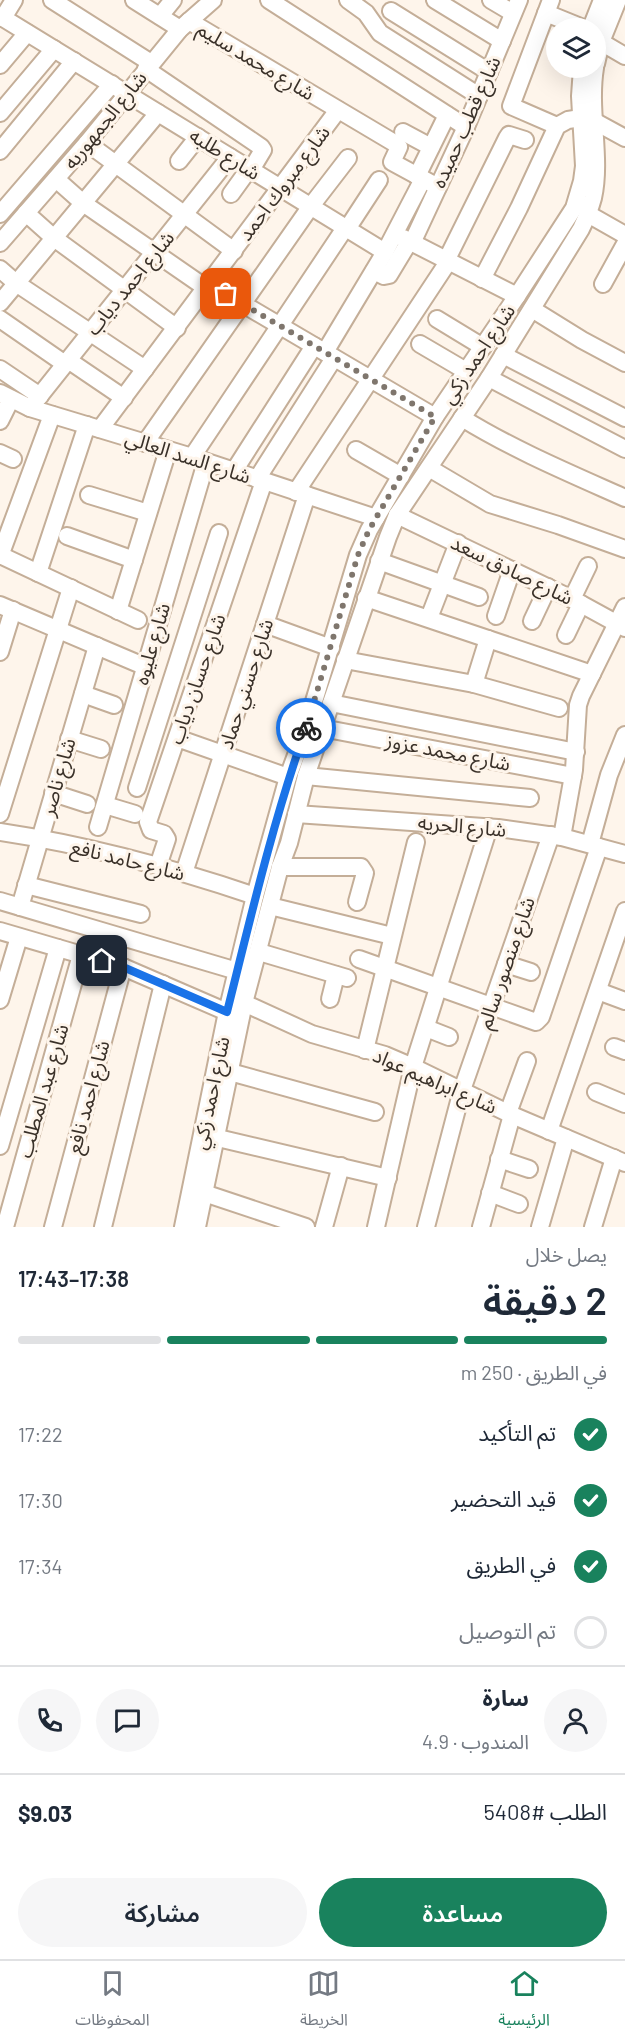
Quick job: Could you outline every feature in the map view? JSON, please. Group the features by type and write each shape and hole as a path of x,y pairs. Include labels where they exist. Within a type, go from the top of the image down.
{"street":[{"path":"1,17 14,0"},
{"path":"52,0 149,66 261,147 263,150 261,154 231,194"},
{"name":"شارع محمد سليم","path":"134,0 160,16 185,25 334,101 396,144 399,147 392,162 420,177"},
{"path":"160,16 173,0"},
{"name":"شارع الجمهوريه","path":"0,243 87,143 149,66 185,25 213,0"},
{"path":"269,0 466,127"},
{"path":"348,0 366,13 380,33 479,96"},
{"path":"435,0 502,41"},
{"path":"491,0 516,7"},
{"name":"شارع احمد زكي","path":"599,18 602,0"},
{"name":"شارع احمد زكي","path":"606,19 618,0"},
{"path":"557,126 511,106 549,3 569,18"},
{"name":"شارع قطب حميده","path":"405,240 438,187 466,127 516,7"},
{"path":"391,11 489,72"},
{"name":"شارع طلبه","path":"1,17 385,252"},
{"path":"0,65 27,33"},
{"path":"606,42 625,56"},
{"path":"0,113 54,49"},
{"path":"0,151 74,61"},
{"name":"شارع احمد زكي","path":"183,1227 192,1191 230,1072 244,1003 306,776 366,598 397,515 489,378 588,214 595,183 587,125 580,96 581,78"},
{"name":"شارع احمد زكي","path":"197,1227 204,1193 209,1135 227,1012 255,896 288,777 331,648 358,555 376,518 435,417 517,297 574,208 582,181 594,78"},
{"path":"0,214 112,84"},
{"name":"شارع مبروك احمد","path":"38,573 94,427 124,398 281,188 334,101"},
{"path":"0,303 158,113"},
{"path":"374,271 384,276 389,275 405,240 420,177 431,147 447,115"},
{"path":"482,279 519,208 557,126 568,120 625,138"},
{"path":"403,132 431,147"},
{"name":"شارع حسني حماد","path":"184,873 265,624 301,493 370,379 447,261 507,138 512,135 525,140"},
{"path":"179,161 198,137"},
{"path":"87,143 234,251"},
{"name":"شارع احمد دياب","path":"35,402 230,157"},
{"path":"145,443 311,206 348,158"},
{"path":"420,177 438,187"},
{"path":"56,179 83,203 208,286 243,303 435,417"},
{"name":"شارع عليوه","path":"98,827 146,667 199,460 280,326 380,180"},
{"path":"26,213 54,238 177,328"},
{"path":"588,214 625,235"},
{"path":"405,240 517,297"},
{"path":"234,471 324,352 385,252 405,240"},
{"path":"603,284 625,244"},
{"path":"0,269 16,283 145,369"},
{"path":"532,309 625,363"},
{"path":"0,319 124,398"},
{"path":"437,319 483,347"},
{"path":"420,344 466,371"},
{"name":"شارع حسان دياب","path":"158,866 167,839 164,834 151,830 148,822 230,581 261,480 324,352"},
{"path":"503,355 625,418"},
{"path":"0,369 35,402"},
{"path":"489,378 625,449"},
{"path":"0,421 6,396"},
{"name":"شارع السد العالي","path":"6,396 35,402 52,415 376,518"},
{"path":"52,415 0,555 138,620"},
{"path":"462,418 521,452 625,498"},
{"path":"118,611 168,450"},
{"path":"356,450 401,476"},
{"path":"429,468 490,504 568,528 625,549"},
{"path":"89,495 148,513"},
{"name":"شارع صادق سعد","path":"397,515 577,601 621,626"},
{"path":"137,788 219,533"},
{"path":"67,536 134,560"},
{"path":"429,618 458,543"},
{"path":"379,561 479,597"},
{"path":"566,635 588,566"},
{"path":"496,616 512,570"},
{"path":"206,574 230,581"},
{"path":"532,621 548,587"},
{"path":"0,814 71,588"},
{"path":"366,598 592,674"},
{"name":"شارع منصور سالم","path":"426,1227 462,1090 506,964 556,836 573,776 578,705 592,674 621,626 625,607"},
{"path":"1,647 6,608 146,667"},
{"path":"265,624 331,648"},
{"path":"474,684 488,639"},
{"name":"شارع ناصر","path":"20,907 97,646"},
{"path":"345,660 474,684 559,708"},
{"path":"82,694 114,705"},
{"path":"331,703 576,752"},
{"name":"شارع محمد عزوز","path":"322,728 573,776"},
{"path":"358,959 536,1023 541,1017 594,846 609,775 625,735"},
{"path":"177,738 288,777"},
{"path":"69,739 101,749"},
{"path":"306,776 530,798"},
{"path":"53,794 87,804"},
{"path":"105,805 135,814"},
{"name":"شارع الحريه","path":"296,814 489,827 556,836 625,854"},
{"path":"376,1227 413,1067 489,827"},
{"name":"شارع حامد نافع","path":"0,832 40,838 158,866 255,896"},
{"path":"271,838 289,843"},
{"path":"365,1050 416,842"},
{"path":"280,867 361,867 365,873 357,902"},
{"path":"26,885 141,914"},
{"path":"72,922 80,898"},
{"path":"0,902 237,971"},
{"path":"270,906 392,936"},
{"path":"549,1131 625,911"},
{"path":"0,931 123,967 227,1012"},
{"path":"0,1000 19,937"},
{"path":"0,1146 58,948"},
{"path":"259,952 342,977 330,999"},
{"name":"شارع عبد المطلب","path":"5,1227 81,955"},
{"path":"506,964 531,972"},
{"name":"شارع احمد نافع","path":"53,1227 123,967"},
{"path":"103,1227 163,984"},
{"path":"598,991 625,1001"},
{"name":"شارع ابراهيم عواد","path":"244,1003 312,1034 413,1067 510,1114 620,1160"},
{"path":"426,1028 449,1037"},
{"path":"481,1227 510,1114 527,1061"},
{"path":"230,1072 375,1112"},
{"path":"596,1092 625,1104"},
{"path":"209,1135 388,1178"},
{"path":"540,1227 566,1138"},
{"path":"500,1159 530,1169"},
{"path":"593,1227 620,1160"},
{"path":"324,1227 340,1166"},
{"path":"204,1193 306,1227"},
{"path":"490,1193 519,1204"},
{"path":"251,1227 255,1210"}],"way so far":[{"path":"226,294 435,417 363,542 306,728"}],"route":[{"path":"102,961 123,967 227,1012 255,896 288,777 306,728"}]}
